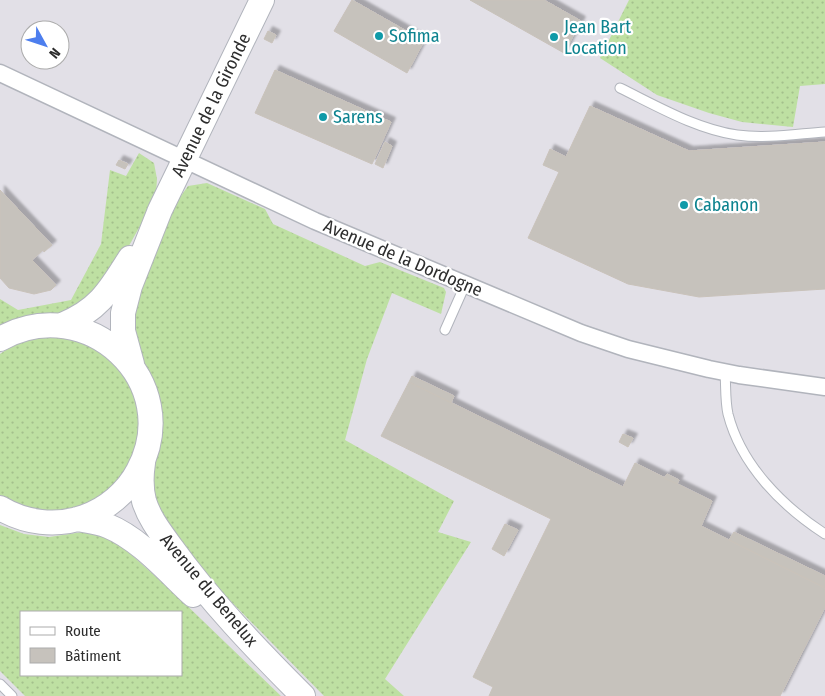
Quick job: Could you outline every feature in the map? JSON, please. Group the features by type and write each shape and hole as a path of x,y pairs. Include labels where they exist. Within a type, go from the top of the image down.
{"street":[{"name":"Avenue de la Gironde","path":"135,371 125,340 123,313 130,286 160,210 262,0"},
{"name":"Avenue de la Dordogne","path":"0,73 323,224 465,285 604,341 661,358 725,372 825,387"},
{"name":"Avenue de la Gironde","path":"62,326 87,313 100,302 160,210"},
{"path":"0,339 30,327 62,326 87,332 106,341 122,354 135,371 144,390 150,412 150,433 144,460 130,483 116,499 98,511 77,519 56,523 4,513"},
{"name":"Avenue du Benelux","path":"144,460 141,479 144,502 156,526 196,579 268,661"},
{"name":"Avenue du Benelux","path":"77,519 109,526 131,539 268,661 303,696"}],"lane":[{"path":"620,88 690,121 736,134 768,136 825,132"},
{"path":"445,330 465,285"},
{"path":"725,372 728,413 737,439 749,460 762,478 785,503 825,534"},
{"path":"0,684 12,696"}],"shaded area":[{"path":"0,0 825,0 825,696 0,696"}],"green space":[{"path":"629,0 825,0 825,84 800,86 793,127 742,122 657,95 600,58"},
{"path":"139,153 154,163 157,179 156,194 116,269 81,312 0,331 0,299 18,310 71,300 101,244 110,170 126,176"},
{"path":"207,183 265,209 273,224 365,266 380,262 444,288 446,292 441,314 392,293 367,359 345,440 454,501 438,532 471,542 385,679 404,696 324,696 203,573 153,502 152,472 158,440 161,406 141,359 130,318 171,210 188,186"},
{"path":"55,336 84,342 116,363 137,398 140,439 121,480 91,503 59,512 29,509 0,495 0,354 26,341"},
{"path":"0,525 24,534 49,537 83,532 106,535 125,549 174,593 281,696 25,696 0,671"}],"building":[{"name":"Sofima","path":"352,0 424,41 407,73 334,31"},
{"name":"Jean Bart Location","path":"470,0 544,0 581,21 564,53"},
{"path":"268,31 276,35 272,43 264,39"},
{"name":"Sarens","path":"275,70 391,122 372,164 255,113"},
{"name":"Cabanon","path":"590,106 689,151 825,142 825,289 699,297 628,284 528,238 559,172 543,165 550,149 566,157"},
{"path":"385,142 392,146 383,168 375,164"},
{"path":"119,160 128,164 125,169 116,165"},
{"path":"0,190 52,245 32,260 56,285 51,290 34,294 9,288 0,278"},
{"path":"412,376 454,396 451,403 409,382"},
{"path":"409,382 623,487 635,463 712,501 701,526 825,588 825,607 780,696 489,696 493,687 473,677 551,519 381,436"},
{"path":"623,434 633,438 628,447 619,442"},
{"path":"667,474 679,480 677,484 664,478"},
{"path":"505,524 518,530 504,556 492,549"},
{"path":"734,532 825,576 825,588 729,540"}],"place":[{"name":"Sofima","path":"379,36"},
{"name":"Jean Bart Location","path":"554,37"},
{"name":"Sarens","path":"323,117"},
{"name":"Cabanon","path":"684,205"}]}
